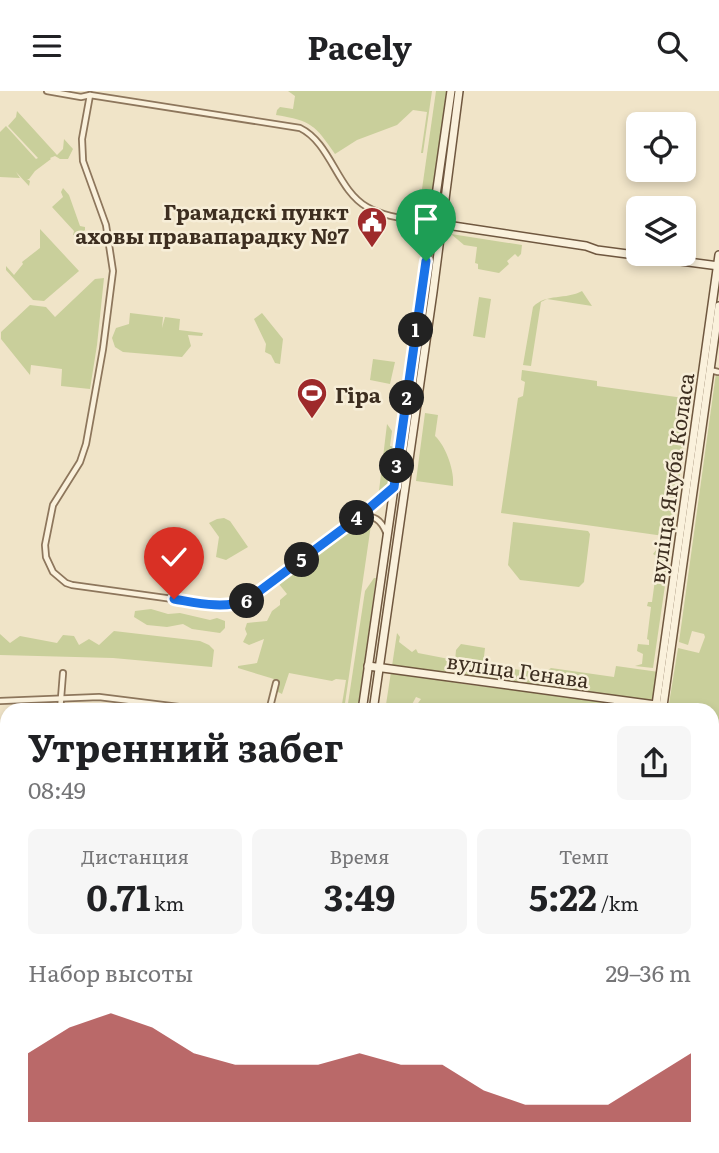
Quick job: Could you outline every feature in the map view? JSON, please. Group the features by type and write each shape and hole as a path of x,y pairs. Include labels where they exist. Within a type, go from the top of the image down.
{"main road":[{"path":"363,703 451,91"},
{"path":"374,703 459,91"},
{"path":"432,223 586,246 597,250 718,266"},
{"name":"вуліца Якуба Коласа","path":"660,703 705,379 719,255"},
{"name":"вуліца Якуба Коласа","path":"705,379 714,371 719,306"},
{"name":"вуліца Генава","path":"368,666 638,703"}],"street":[{"path":"47,91 81,97 90,95 300,128 312,136 356,198 368,208 432,223"},
{"path":"90,95 81,150 106,225 113,271 103,349 86,444 80,461 50,512 45,545 46,558 53,572 72,585 216,605 237,604 255,596 394,487"},
{"path":"360,516 368,515 379,520 387,534"},
{"path":"61,703 63,673"},
{"path":"271,703 276,683"},
{"path":"0,701 99,697 147,703"}],"green space":[{"path":"288,91 432,91 423,153 427,112 413,110 397,125 357,140 335,154 312,126 276,115 280,107 293,109 295,96"},
{"path":"436,91 448,91 430,212 419,210"},
{"path":"17,111 57,155 63,149 64,139 73,149 68,159 55,156 50,158 27,179 30,181 29,186 16,172 20,178 0,177 0,132 6,126 36,159 38,158 8,126 16,117"},
{"path":"63,188 69,195 80,226 85,227 78,236 73,235 74,231 52,207 63,197"},
{"path":"40,229 79,271 44,301 33,300 6,270 6,266 14,275 22,262 40,248"},
{"path":"451,234 522,245 521,254 518,257 515,254 499,273 478,269 478,264 475,263 477,247 464,245"},
{"path":"104,278 90,389 61,386 62,369 31,365 30,375 1,339 1,332 30,305 46,307 55,317 95,279"},
{"path":"582,291 592,306 547,299"},
{"path":"479,297 491,299 485,338 473,336"},
{"path":"547,299 541,302 531,366 523,365 533,307 538,303"},
{"path":"130,313 163,317 162,328 165,317 180,319 179,330 203,333 202,336 188,335 191,346 182,357 123,352 115,347 112,338 116,328 129,324"},
{"path":"262,313 283,339 280,364 275,363 271,355 265,352 266,344 254,319"},
{"path":"373,359 395,362 390,384 370,380"},
{"path":"522,370 597,381 597,386 691,399 671,537 501,513 518,398 523,396 525,382 521,380"},
{"path":"716,373 719,376 719,703 669,703 678,648 699,653 705,637 704,634 692,631 688,645 679,642"},
{"path":"425,413 438,415 435,436 449,459 453,486 416,481"},
{"path":"387,424 392,431 390,446 395,447 389,489 378,499"},
{"path":"367,517 372,518 345,703 342,703 346,680 332,681 289,673 282,694 276,691 278,683 273,681 274,679 238,668 257,663 264,639 249,645 243,642 247,634 245,629 247,623 267,621 272,611 280,605 280,600 287,594 279,584"},
{"path":"224,518 230,521 248,547 226,560 216,557 219,537 209,523"},
{"path":"513,522 588,531 590,534 584,582 579,587 520,580 508,565"},
{"path":"657,549 670,551 653,668 635,666 642,664 643,654 637,651 638,644 649,645 647,639 651,607 647,606 648,602 652,602 658,557 653,554"},
{"path":"376,578 359,703 348,703 365,591"},
{"path":"151,609 210,620 217,618 225,621 225,628 220,633 192,629 183,624 167,627 147,625 134,617 135,611"},
{"path":"114,631 200,641 214,650 212,667 113,658 0,655 0,634 10,643 20,636 57,643 63,635 74,636 79,645 89,639 99,645"},
{"path":"397,633 399,642 412,652 416,649 418,653 449,659 446,673 392,666"},
{"path":"461,644 485,648 483,665 543,673 542,685 454,674 456,650"},
{"path":"616,666 659,672 652,699 649,701 546,685 548,670 551,668 614,677"},
{"path":"391,672 613,703 418,703 421,699 416,697 413,703 386,703"}],"place":[{"name":"Грамадскі пункт аховы правапарадку №7","path":"372,249"},
{"name":"Гіра","path":"312,420"}],"route":[{"path":"174,599 228,606 246,601 360,516 394,487 426,261"}]}
